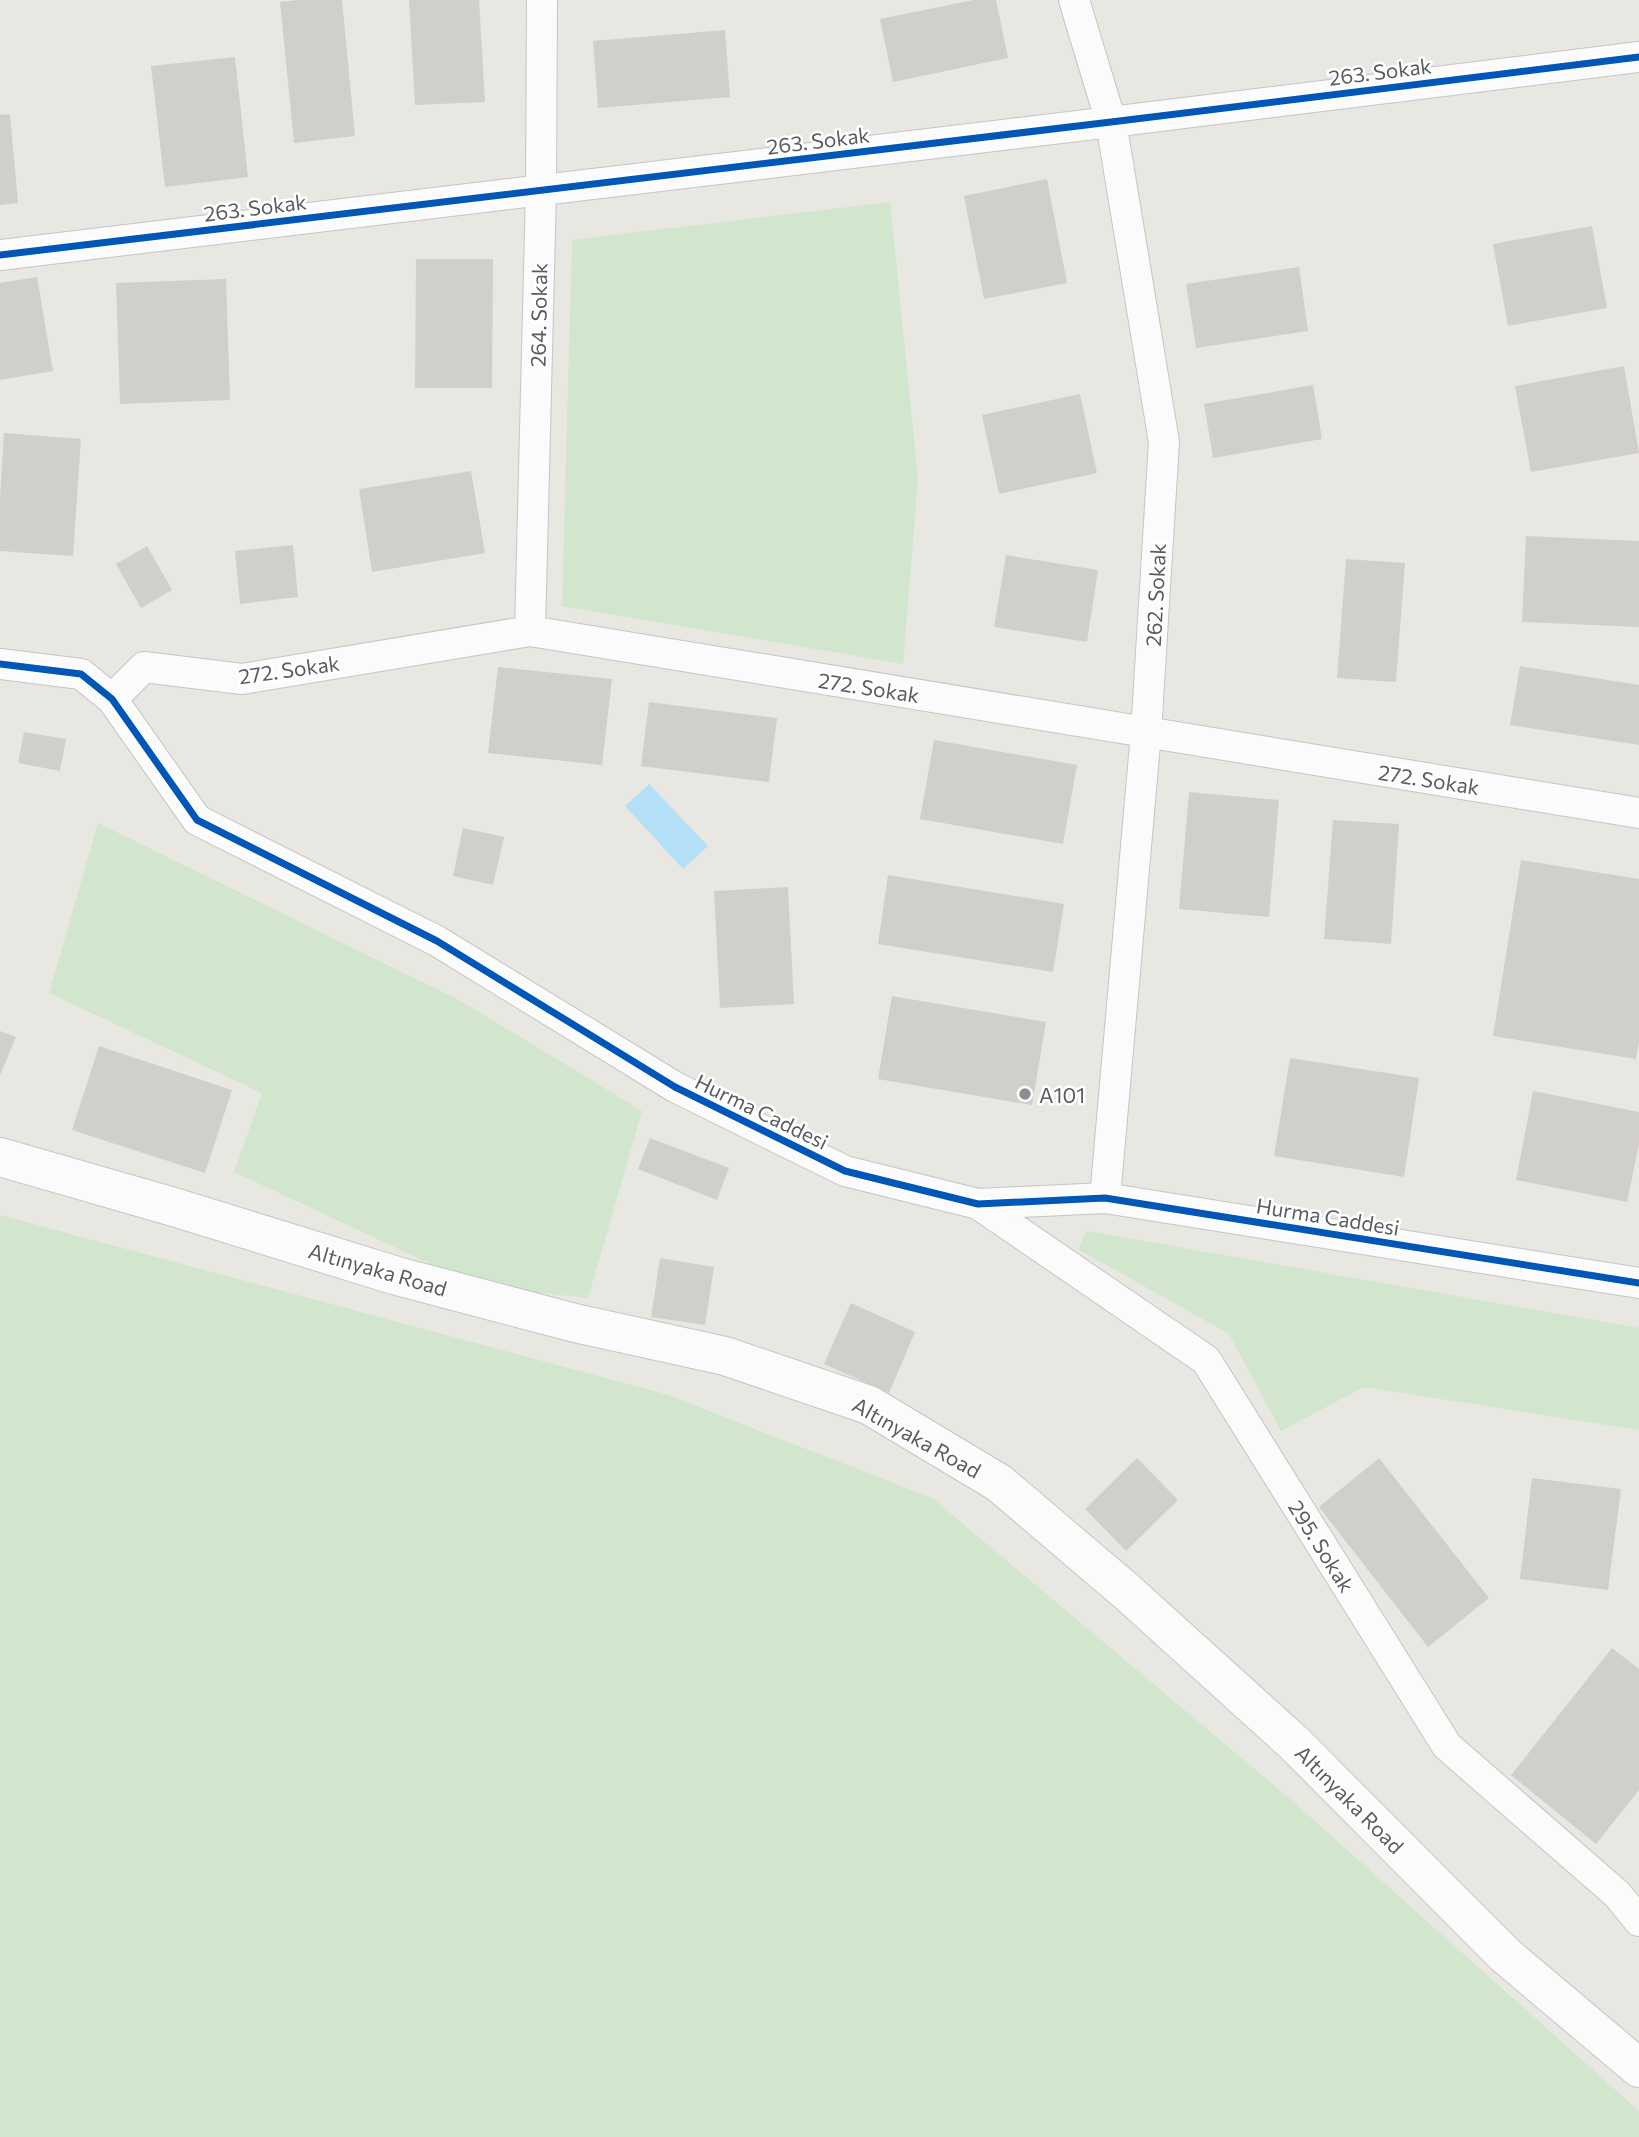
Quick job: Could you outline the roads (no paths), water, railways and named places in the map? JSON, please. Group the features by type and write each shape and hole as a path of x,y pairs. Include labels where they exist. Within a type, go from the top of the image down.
{"main road":[{"name":"Altınyaka Road","path":"0,1157 397,1276 575,1323 725,1356 869,1405 999,1483 1126,1591 1294,1743 1505,1955 1639,2068"}],"street":[{"name":"264. Sokak","path":"530,631 541,191 542,0"},
{"name":"262. Sokak","path":"1074,0 1111,122 1164,442 1146,733 1105,1199"},
{"name":"263. Sokak","path":"0,255 1639,57"},
{"name":"272. Sokak","path":"112,699 144,667 242,679 530,631 1639,813"},
{"name":"Hurma Caddesi","path":"0,664 81,674 112,699 197,820 437,941 675,1087 845,1171 978,1204 1105,1199 1639,1283"},
{"name":"295. Sokak","path":"978,1204 1206,1360 1447,1746 1617,1894 1639,1921"}],"water":[{"path":"649,784 708,846 683,869 625,806"}],"place":[{"name":"A101","path":"1025,1094"}]}
